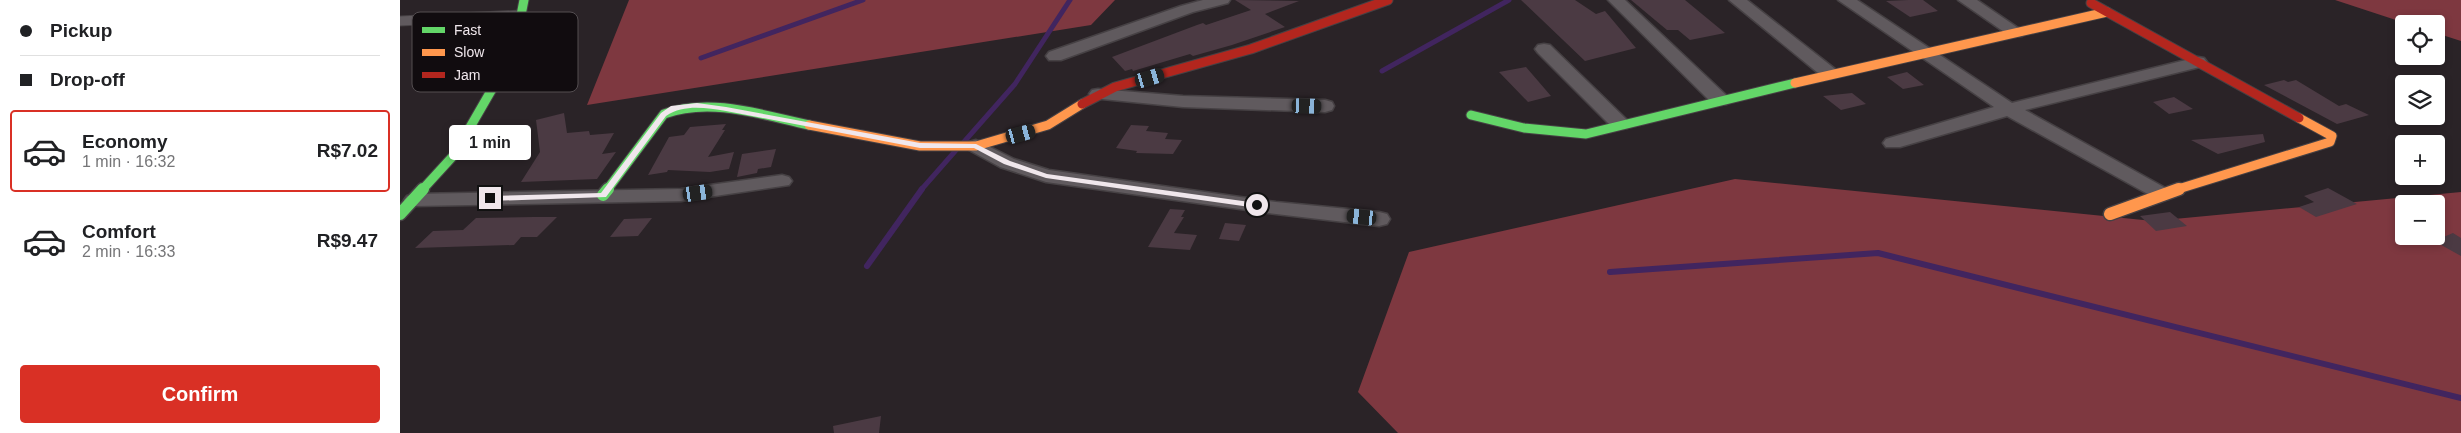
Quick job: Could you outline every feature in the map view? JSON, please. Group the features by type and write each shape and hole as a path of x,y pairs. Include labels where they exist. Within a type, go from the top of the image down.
{"street":[{"path":"1055,56 1187,9 1222,0"},
{"path":"1616,0 1720,100"},
{"path":"1736,0 1829,73"},
{"path":"1846,0 1924,54 2009,109 2162,194"},
{"path":"1966,0 2016,32"},
{"path":"2086,0 2332,136 2330,142 2162,194 2110,214"},
{"path":"603,195 664,114 680,106 726,109 920,146 976,146 1048,125 1098,94 1115,87 1251,49 1383,1"},
{"path":"1471,116 1524,128 1586,134 1829,73 1924,54 2107,12"},
{"path":"1544,49 1620,124"},
{"path":"1893,142 2009,109 2198,62"},
{"path":"407,207 454,155 490,92"},
{"path":"1098,94 1143,100 1235,105 1325,106"},
{"path":"976,146 1007,162 1046,176 1276,208 1379,219"},
{"path":"407,207 603,195 681,195 782,181"}],"shaded area":[{"path":"629,0 1115,0 1091,25 587,105"},
{"path":"2335,0 2461,0 2461,41 2445,36 2445,15 2395,15 2395,20"},
{"path":"1735,179 2153,221 2395,198 2395,245 2445,245 2445,195 2429,195 2461,192 2461,433 1398,433 1358,392 1409,252"}],"building":[{"path":"1235,0 1299,1 1265,14 1285,27 1232,45 1193,56 1190,54 1133,71 1132,69 1125,71 1112,57 1197,25 1203,23 1206,25 1251,10"},
{"path":"1521,0 1575,0 1596,14 1605,11 1636,48 1585,61"},
{"path":"1631,0 1685,0 1725,33 1690,40 1678,30 1667,30"},
{"path":"1923,0 1938,11 1910,17 1886,1"},
{"path":"1526,67 1551,96 1528,102 1499,72"},
{"path":"1907,72 1924,85 1903,89 1887,77"},
{"path":"2284,80 2288,82 2296,80 2339,106 2346,104 2369,115 2337,124 2264,85"},
{"path":"1852,93 1866,104 1841,110 1823,96"},
{"path":"2174,97 2193,109 2169,114 2153,102"},
{"path":"564,113 567,133 589,131 590,135 614,133 602,154 616,152 597,179 521,182 540,152 536,120"},
{"path":"726,124 722,130 725,130 708,157 734,152 729,169 710,172 668,170 667,172 648,175 669,137 684,135 690,127"},
{"path":"1131,125 1149,126 1146,131 1168,133 1165,139 1182,140 1173,154 1136,153 1137,151 1116,148"},
{"path":"2263,134 2265,142 2218,154 2191,140"},
{"path":"776,149 771,167 758,169 757,173 737,177 742,154"},
{"path":"2328,188 2357,204 2316,217 2299,207 2314,202 2304,196"},
{"path":"1170,209 1185,210 1181,217 1184,217 1174,233 1197,235 1190,250 1148,247"},
{"path":"2170,212 2187,226 2156,231 2140,216"},
{"path":"557,217 537,237 521,237 514,245 415,248 433,231 463,230 476,218"},
{"path":"652,218 638,236 610,237 624,219"},
{"path":"1225,223 1246,225 1239,241 1219,239"},
{"path":"2453,233 2461,238 2461,256 2441,245 2445,245 2445,236"},
{"path":"881,416 879,433 834,433 833,426"}],"waterway":[{"path":"701,58 863,0"},
{"path":"963,143 1015,84 1070,0"},
{"path":"1382,71 1509,0"},
{"path":"921,190 957,149"},
{"path":"867,266 922,189"},
{"path":"1610,272 1878,253 2461,398"}],"traffic: fast":[{"path":"522,12 524,0"},
{"path":"1471,115 1524,128 1586,134 1795,83"},
{"path":"400,214 454,155 490,92"},
{"path":"603,195 664,114 678,109 715,107 755,113 809,125"}],"traffic: slow":[{"path":"1795,83 2107,12"},
{"path":"809,125 920,146 976,146 1048,125 1082,104"},
{"path":"2110,214 2162,194 2330,142 2332,136 2299,118"}],"traffic: jam":[{"path":"1082,104 1115,87 1251,49 1388,0"},
{"path":"2091,3 2299,118"}],"route":[{"path":"490,198 603,195 664,114 674,107 697,105 847,131 920,146 976,146 1007,162 1046,176 1257,205"}]}
